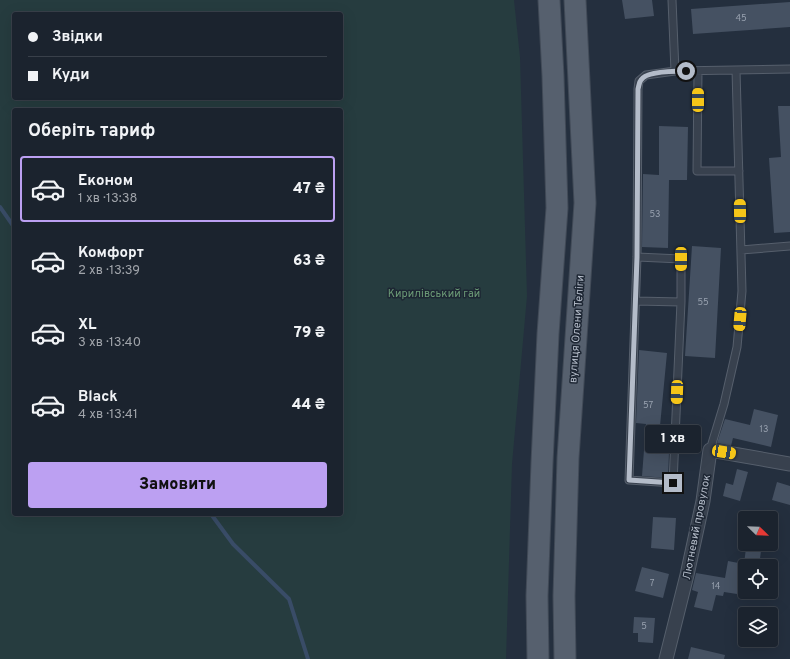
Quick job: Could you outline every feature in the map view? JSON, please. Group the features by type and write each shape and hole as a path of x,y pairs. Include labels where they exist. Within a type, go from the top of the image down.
{"main road":[{"path":"538,659 537,596 542,462 548,334 557,208 549,0"},
{"name":"вулиця Олени Теліги","path":"565,659 564,596 568,458 585,204 575,0"}],"street":[{"path":"710,450 790,464"},
{"name":"Лютневий провулок","path":"666,659 703,501 710,450"}],"lane":[{"path":"672,0 675,71"},
{"path":"637,257 681,259 681,302 673,483 629,480 636,302 637,137 639,81 646,75 675,71 790,69"},
{"path":"710,450 724,404 737,347 742,291 740,171 736,70"},
{"path":"698,71 697,171 740,171"},
{"path":"741,250 790,246"},
{"path":"636,302 681,302"}],"green space":[{"name":"Кирилівський гай","path":"0,0 514,0 520,57 527,296 512,464 506,659 0,659"}],"building":[{"path":"622,0 652,0 654,16 625,19"},
{"path":"790,2 790,27 693,34 691,9"},
{"path":"778,106 790,106 790,232 774,233 769,158 781,157"},
{"path":"659,126 688,127 687,180 669,180 668,248 642,247 643,174 659,175"},
{"path":"692,246 721,248 715,358 685,356"},
{"path":"639,350 667,353 660,426 670,427 668,478 642,476 646,424 636,423"},
{"path":"754,409 778,415 771,447 733,438 731,446 717,443 725,419 750,425"},
{"path":"737,469 748,472 740,501 723,496 726,483 733,485"},
{"path":"777,482 790,486 790,505 772,500"},
{"path":"653,517 676,518 674,550 651,548"},
{"path":"746,551 761,551 760,559 745,559"},
{"path":"728,561 738,563 737,594 724,592 723,596 716,595 712,611 694,607 698,592 692,590 696,573 725,578"},
{"path":"642,567 669,574 663,598 635,591"},
{"path":"634,617 655,618 653,643 638,642 638,633 633,633"},
{"path":"691,647 725,655 724,659 688,659"}],"waterway":[{"path":"0,207 12,224"},
{"path":"212,516 233,544 289,599 308,659"}],"route":[{"path":"673,483 629,480 637,257 638,89 639,81 646,75 686,71"}]}
